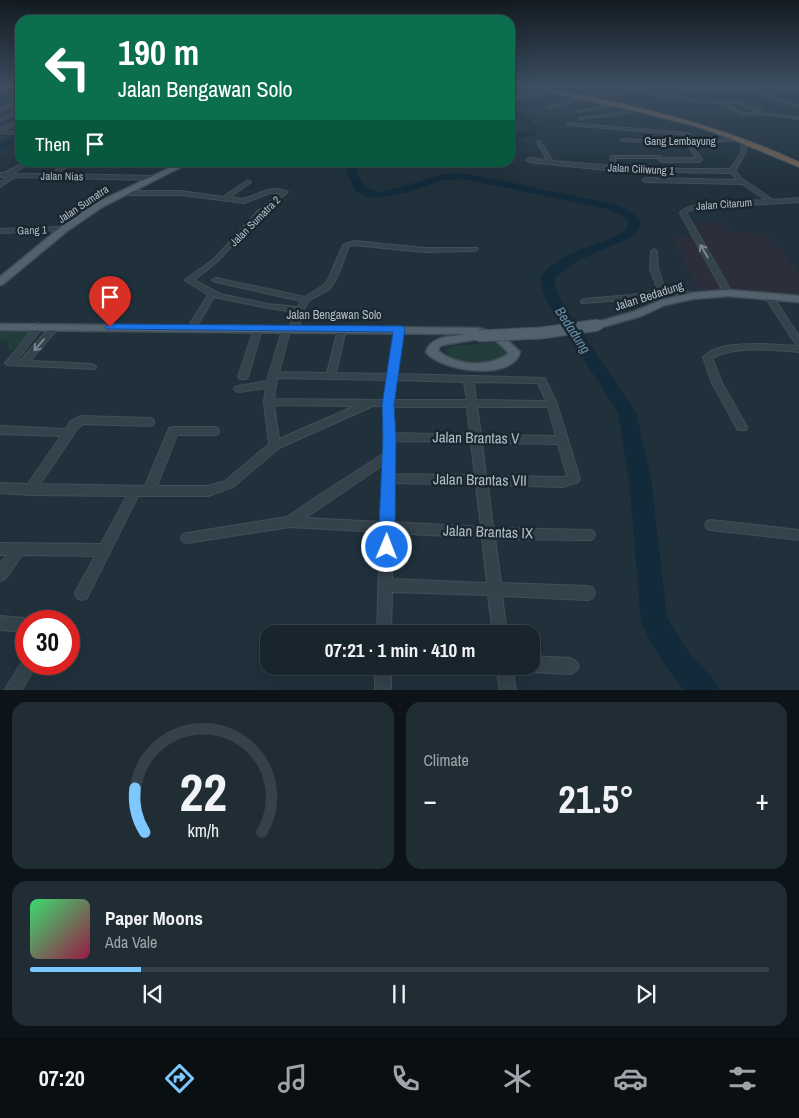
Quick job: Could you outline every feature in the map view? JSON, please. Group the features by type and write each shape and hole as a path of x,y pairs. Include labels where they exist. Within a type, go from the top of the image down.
{"highway":[{"path":"673,117 695,123 798,164"}],"main road":[{"name":"Jalan Sumatra","path":"0,282 64,229 99,205 120,193 177,167"},
{"name":"Jalan Bedadung","path":"478,336 598,326 637,314 662,303 692,296 728,293 799,299"},
{"name":"Jalan Bengawan Solo","path":"0,326 192,327 290,330 399,329 491,333 502,338 514,352 513,356 507,362 498,366 462,366 441,360 432,352 434,345 439,342 478,336"}],"street":[{"path":"583,119 595,117"},
{"path":"583,119 625,118 623,117"},
{"path":"591,120 596,125"},
{"path":"0,131 15,123"},
{"path":"569,124 688,134"},
{"path":"0,131 15,132"},
{"name":"Gang Lembayung","path":"623,140 688,143 740,140"},
{"path":"740,140 744,151 732,171 743,182 771,201 799,200"},
{"path":"539,142 550,162"},
{"path":"656,142 656,150 665,166 665,171"},
{"path":"616,168 612,157 699,160 694,149 688,143"},
{"name":"Jalan Ciliwung 1","path":"529,160 665,171 732,171"},
{"path":"2,175 19,167"},
{"path":"51,176 64,167"},
{"name":"Jalan Nias","path":"2,175 154,178"},
{"path":"0,184 13,176"},
{"path":"645,180 743,182"},
{"path":"225,198 248,182"},
{"name":"Jalan Sumatra 2","path":"120,193 181,193 244,201 270,190 285,192 262,211 216,260 189,280 212,294"},
{"name":"Jalan Citarum","path":"728,293 683,213 696,206 771,201"},
{"name":"Gang 1","path":"0,231 64,229"},
{"path":"275,444 269,402 273,379 290,330 306,300 330,283 345,246 348,244 380,244 424,250 475,250"},
{"path":"654,251 654,269 662,290"},
{"path":"216,280 306,300"},
{"path":"585,300 633,297 662,290 674,290 692,296"},
{"path":"192,327 212,294 268,306 300,310"},
{"path":"769,297 799,343"},
{"path":"40,326 10,363 91,367"},
{"path":"24,363 55,327"},
{"path":"243,378 258,329"},
{"path":"331,375 342,329"},
{"path":"384,625 390,436 388,405 399,329"},
{"path":"742,427 717,383 707,357 716,351 730,348 799,349"},
{"path":"239,389 273,379 331,375 469,380 542,380 552,404 574,476 572,481"},
{"path":"469,380 470,403 482,481 499,625"},
{"path":"269,402 372,403 388,405 552,404"},
{"path":"0,488 135,492 208,491 223,486 237,477 275,444 372,403"},
{"path":"30,490 74,425 81,420 149,422"},
{"path":"0,430 69,433"},
{"path":"149,491 172,431 214,431"},
{"name":"Jalan Brantas V","path":"390,436 562,440"},
{"path":"290,522 324,496 388,456"},
{"name":"Jalan Brantas VII","path":"388,478 572,481"},
{"path":"82,593 135,492"},
{"path":"187,538 290,522 387,527"},
{"path":"711,525 799,535"},
{"name":"Jalan Brantas IX","path":"387,527 488,533 589,535"},
{"path":"0,549 104,550"},
{"path":"0,574 19,549"},
{"path":"386,586 588,593"},
{"path":"0,623 15,624"},
{"path":"540,664 571,666"},
{"path":"12,690 22,675"},
{"path":"383,675 383,690"},
{"path":"506,675 508,690"}],"shaded area":[{"path":"694,222 724,223 730,232 767,234 799,272 799,296 697,290 672,236 703,237"}],"green space":[{"path":"0,329 35,329 9,353 7,341 0,340"},
{"path":"500,342 507,345 508,355 494,360 471,362 456,360 449,357 446,349 454,346"}],"waterway":[{"name":"Bedadung","path":"515,136 531,134 535,128 527,120 520,117"},
{"path":"0,146 15,141"},
{"name":"Bedadung","path":"356,167 351,172 360,189 368,193 379,195 390,193 443,177 468,177 610,206 626,213 635,221 631,232 624,237 573,258 547,277 550,292 557,307 627,412 640,479 654,621 680,664 704,690"}],"route":[{"path":"110,327 286,330 399,329 388,405 390,436 387,547"}]}
